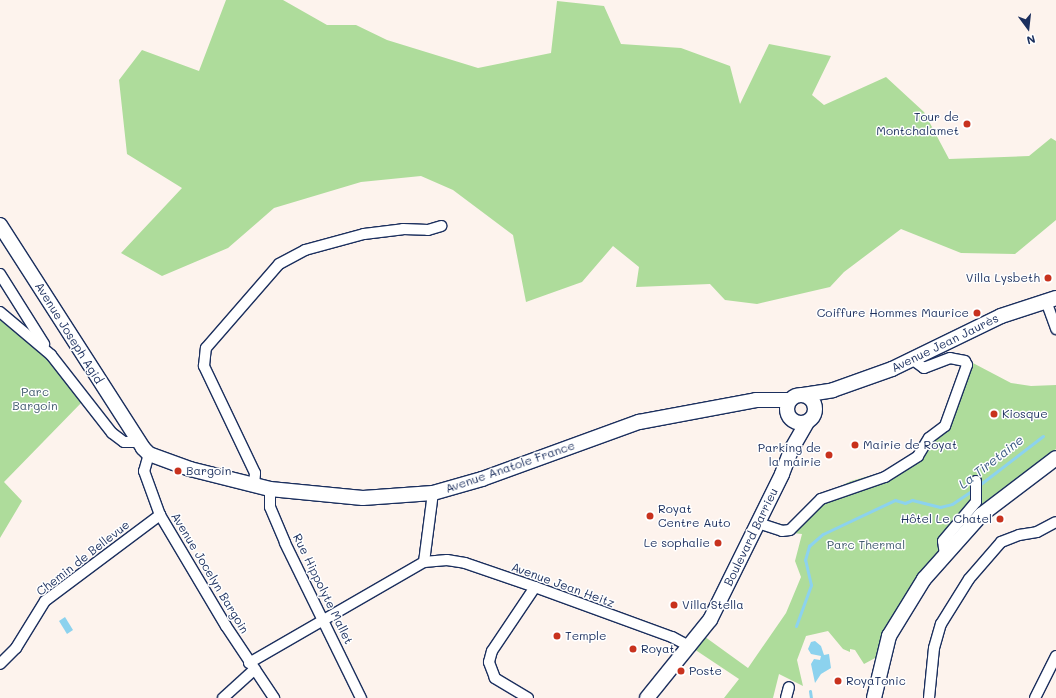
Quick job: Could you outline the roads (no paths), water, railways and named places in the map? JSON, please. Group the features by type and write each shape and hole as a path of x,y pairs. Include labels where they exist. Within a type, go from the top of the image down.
{"main road":[{"name":"Avenue Joseph Agid","path":"0,225 137,442"},
{"name":"Avenue Jean Jaurès","path":"796,398 833,390 913,360 1001,316 1051,300"},
{"name":"Avenue Jean Jaurès","path":"811,416 833,390"},
{"name":"Avenue Anatole France","path":"137,442 149,454 190,469 270,489 363,498 433,493 482,479 639,422 708,408 745,404 762,400 796,398"},
{"path":"796,398 811,399 811,416"},
{"name":"Boulevard Barrieu","path":"791,450 791,418 787,408 796,398"},
{"name":"Avenue Anatole France","path":"745,404 775,409 791,418 811,416"},
{"name":"Boulevard Barrieu","path":"648,698 691,646 715,610 782,474 791,450 811,416"},
{"path":"874,698 889,636 924,579 995,503 1056,458"}],"street":[{"path":"254,485 255,473 204,366 206,348 279,264 305,250 364,234 403,229 428,230 441,226"},
{"path":"0,274 51,355 112,433 124,442 137,442"},
{"path":"1051,300 1056,329"},
{"path":"0,312 51,355"},
{"path":"758,523 782,531 790,530 821,499 885,477 918,456 929,438 945,426 968,365 965,361 952,358 939,360 924,368 913,360"},
{"name":"Avenue Jocelyn Bargoin","path":"149,454 144,471 160,515 252,666 274,698"},
{"path":"946,554 943,541 976,502 976,481"},
{"name":"Rue Hippolyte Mallet","path":"270,489 270,507 282,536 324,619 361,698"},
{"path":"424,562 433,493"},
{"name":"Chemin de Bellevue","path":"0,664 16,648 45,601 160,515"},
{"path":"929,698 934,648 941,624 969,580 1002,542 1019,535 1037,532 1056,522"},
{"name":"Avenue Jean Heitz","path":"223,698 252,666 324,619 424,562 447,560 465,563 672,637 691,646"},
{"path":"528,698 496,678 489,662 492,651 534,587"},
{"path":"1035,698 1056,656"},
{"path":"786,698 789,687"}],"water":[{"path":"65,617 73,630 67,634 59,621"},
{"path":"815,641 821,646 824,655 829,654 831,668 821,674 815,683 811,664 814,659 820,660 821,656 811,654 808,649 811,642"}],"waterway":[{"name":"La Tiretaine","path":"978,486 1043,436"},
{"name":"La Tiretaine","path":"796,626 811,585 805,560 809,546 823,534 895,500 905,503 912,500 940,507 952,504 974,489"},
{"name":"La Tiretaine","path":"810,691 811,698"}],"place":[{"name":"Tour de Montchalamet","path":"967,124"},
{"name":"Villa Lysbeth","path":"1048,278"},
{"name":"Coiffure Hommes Maurice","path":"977,313"},
{"name":"Kiosque","path":"994,414"},
{"name":"Mairie de Royat","path":"855,445"},
{"name":"Parking de la mairie","path":"829,455"},
{"name":"Bargoin","path":"178,471"},
{"name":"Royat Centre Auto","path":"650,516"},
{"name":"Hôtel Le Chatel","path":"1000,519"},
{"name":"Le sophalie","path":"718,543"},
{"name":"Villa Stella","path":"674,605"},
{"name":"Temple","path":"557,636"},
{"name":"Royat","path":"633,649"},
{"name":"Poste","path":"681,671"},
{"name":"RoyaTonic","path":"838,681"}],"park label":[{"name":"Parc Bargoin","path":"35,399"},
{"name":"Parc Thermal","path":"866,545"}]}
